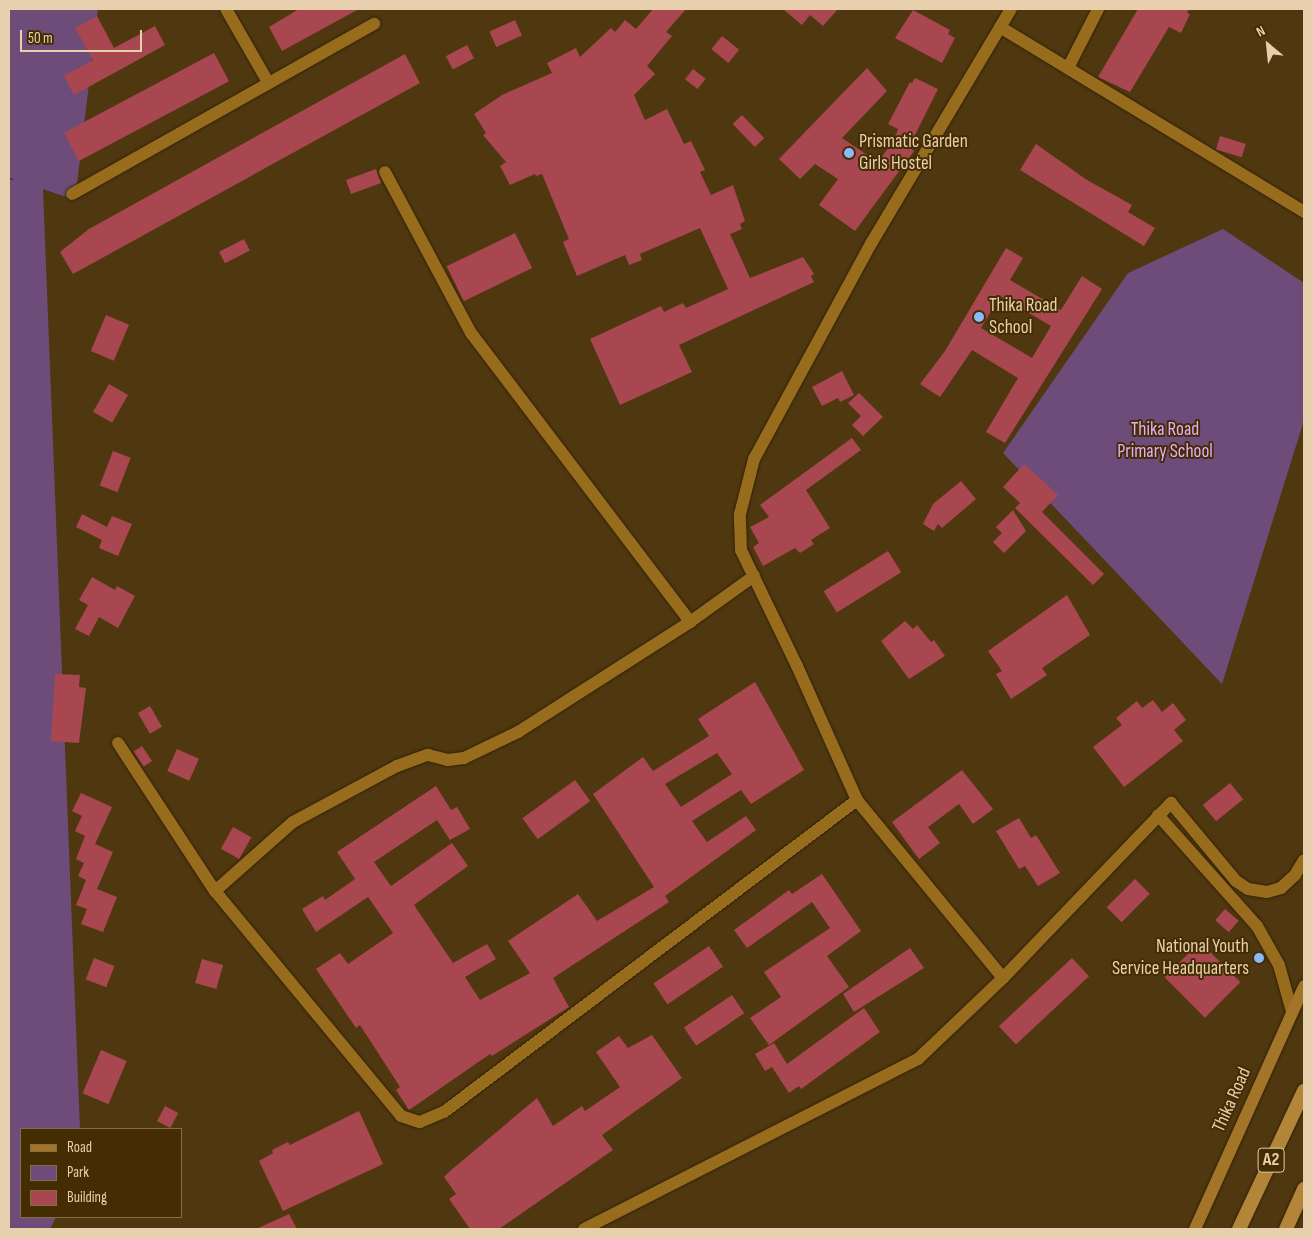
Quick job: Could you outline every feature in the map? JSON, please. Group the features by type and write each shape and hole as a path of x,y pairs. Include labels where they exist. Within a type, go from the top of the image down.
{"highway":[{"name":"A2","path":"1239,1229 1304,1090"},
{"name":"A2","path":"1286,1229 1304,1189"}],"main road":[{"name":"Thika Road","path":"1195,1229 1304,986"}],"street":[{"path":"226,9 268,82"},
{"path":"1003,978 857,800 754,576 740,550 740,514 754,459 872,242 1011,9"},
{"path":"1068,68 1098,9"},
{"path":"72,194 374,24"},
{"path":"1000,27 1304,212"},
{"path":"385,172 471,333 690,622"},
{"path":"215,891 293,822 403,763 428,755 448,760 464,758 518,732 690,622 754,576"},
{"path":"118,744 215,891 402,1116 420,1122 444,1112 857,800"},
{"path":"584,1229 918,1059 1003,978 1171,803 1236,881 1248,889 1267,892 1281,888 1295,875 1304,860"},
{"path":"1158,816 1262,933 1279,964 1292,1012"}],"green space":[{"path":"9,9 98,9 75,200 43,189 80,1128 20,1128 20,1218 56,1218 50,1229 9,1229 9,180 14,180 9,177"},
{"name":"Thika Road Primary School","path":"1223,229 1304,283 1304,420 1222,684 1003,453 1128,273"}],"building":[{"path":"299,9 359,9 282,51 269,27"},
{"path":"653,9 686,9 666,32 672,36 647,66 655,74 634,95 645,120 667,109 684,144 691,141 705,170 700,172 711,195 733,185 745,221 740,224 742,229 730,234 750,278 803,257 814,274 811,276 814,282 679,345 692,372 620,405 590,339 661,306 664,312 683,303 686,308 728,289 700,228 640,254 642,260 629,265 625,255 577,276 563,242 569,239 542,174 536,176 535,174 510,185 500,166 506,162 483,135 486,133 474,114 502,95 552,73 547,63 576,48 580,57 611,28 615,32 625,20 636,29"},
{"path":"783,9 838,9 823,26 810,15 802,25"},
{"path":"1138,9 1189,9 1187,13 1190,14 1181,33 1169,27 1130,92 1098,77"},
{"path":"913,10 950,30 948,34 955,38 942,63 895,38"},
{"path":"97,16 114,48 155,26 165,45 74,95 64,76 93,60 75,28"},
{"path":"515,20 522,36 496,47 489,31"},
{"path":"722,36 739,50 728,63 711,49"},
{"path":"467,45 474,58 453,70 446,56"},
{"path":"214,53 229,81 79,161 64,133"},
{"path":"405,54 420,83 73,274 60,252 89,229"},
{"path":"867,68 887,91 842,138 878,162 894,140 898,129 888,124 910,82 912,83 915,78 938,89 909,147 914,151 855,231 819,205 838,179 815,164 800,179 779,159"},
{"path":"693,69 706,79 698,89 685,79"},
{"path":"742,115 764,138 755,147 733,124"},
{"path":"1220,136 1246,144 1242,157 1216,149"},
{"path":"1036,144 1087,180 1132,205 1128,212 1155,228 1144,246 1020,170"},
{"path":"376,169 381,183 351,194 346,180"},
{"path":"515,233 532,268 464,301 447,266"},
{"path":"244,239 250,251 225,263 219,252"},
{"path":"1006,248 1023,258 1010,280 1061,310 1082,276 1102,289 1005,443 986,432 1018,378 972,350 940,397 920,384 945,351","holes":["1000,296 1051,326 1032,358 981,328"]},
{"path":"106,315 129,325 114,361 91,351"},
{"path":"842,371 854,395 840,402 838,398 822,406 812,387"},
{"path":"109,384 128,395 112,423 93,412"},
{"path":"859,393 883,417 863,436 852,425 861,416 848,403"},
{"path":"852,438 861,450 806,490 830,528 811,540 814,544 800,553 795,548 763,566 753,547 759,543 750,527 769,517 760,505"},
{"path":"113,451 131,458 117,492 100,486"},
{"path":"1024,464 1058,495 1042,512 1104,574 1093,585 1015,508 1020,503 1003,487"},
{"path":"961,481 976,499 942,528 938,524 934,531 923,524 933,504"},
{"path":"1013,510 1026,531 1004,553 993,542 1002,533 996,527"},
{"path":"82,514 107,527 112,516 132,524 118,556 99,548 102,540 76,527"},
{"path":"888,551 901,572 837,612 824,591"},
{"path":"92,577 115,590 117,586 135,596 118,628 99,617 89,636 75,629 88,605 79,600"},
{"path":"1067,595 1090,635 1042,668 1047,675 1011,699 996,674 1002,671 988,651"},
{"path":"905,621 913,629 917,625 931,642 934,640 945,656 909,679 881,641"},
{"path":"55,674 80,675 79,687 86,688 79,743 51,741"},
{"path":"755,682 804,770 751,804 741,790 692,821 707,842 746,816 756,830 665,896 669,902 553,978 569,1007 492,1056 490,1054 409,1110 396,1090 400,1087 360,1025 356,1028 316,969 340,953 348,964 393,933 368,897 316,932 302,909 323,896 325,900 355,879 337,852 436,786 451,810 457,807 470,829 450,840 437,820 374,862 391,886 452,843 468,866 414,905 453,963 487,944 496,959 465,977 480,1000 530,973 508,941 578,894 597,921 654,887 593,794 643,757 653,771 709,736 698,719","holes":["717,753 732,774 681,807 665,784"]},
{"path":"1153,700 1162,712 1173,703 1186,720 1174,730 1183,741 1124,787 1093,747 1122,725 1116,718 1137,701 1142,708"},
{"path":"150,706 162,727 150,734 138,713"},
{"path":"142,746 152,761 144,767 134,752"},
{"path":"177,749 199,759 189,781 167,771"},
{"path":"962,770 993,809 973,824 959,804 928,827 940,843 919,859 892,822"},
{"path":"575,780 590,801 538,839 522,818"},
{"path":"1230,783 1243,799 1216,821 1203,805"},
{"path":"81,793 112,807 95,844 113,852 97,889 117,897 103,932 81,924 87,909 76,905 86,880 78,876 84,863 76,859 85,836 75,831 82,816 72,811"},
{"path":"1019,818 1031,838 1036,835 1060,873 1038,886 1025,866 1019,869 996,831"},
{"path":"233,827 251,837 239,859 221,849"},
{"path":"822,874 861,931 827,956 849,987 769,1045 750,1018 781,997 764,972 830,928 812,902 747,948 734,930 789,890 792,894"},
{"path":"1135,879 1150,894 1122,922 1107,907"},
{"path":"1225,909 1239,921 1229,932 1215,920"},
{"path":"1200,942 1240,982 1205,1018 1165,977"},
{"path":"709,946 723,967 667,1004 653,983"},
{"path":"910,948 924,968 854,1012 843,994"},
{"path":"94,958 115,966 106,987 86,979"},
{"path":"1072,958 1089,976 1016,1044 999,1026"},
{"path":"202,959 223,965 216,989 195,983"},
{"path":"732,995 744,1013 696,1046 684,1027"},
{"path":"864,1008 880,1032 801,1089 799,1086 789,1093 772,1067 765,1071 755,1054 774,1043 787,1064"},
{"path":"652,1035 682,1078 602,1135 613,1150 499,1229 470,1229 449,1199 456,1194 444,1177 537,1098 553,1126 582,1106 585,1111 620,1087 596,1052 619,1036 628,1048"},
{"path":"101,1050 127,1061 108,1104 83,1093"},
{"path":"165,1106 178,1113 170,1128 157,1121"},
{"path":"359,1111 383,1164 283,1211 259,1161 273,1153 272,1150 288,1142 290,1145"},
{"path":"289,1214 297,1229 256,1229"}],"place":[{"name":"Prismatic Garden Girls Hostel","path":"849,153"},
{"name":"Thika Road School","path":"979,317"},
{"name":"National Youth Service Headquarters","path":"1259,958"}]}
